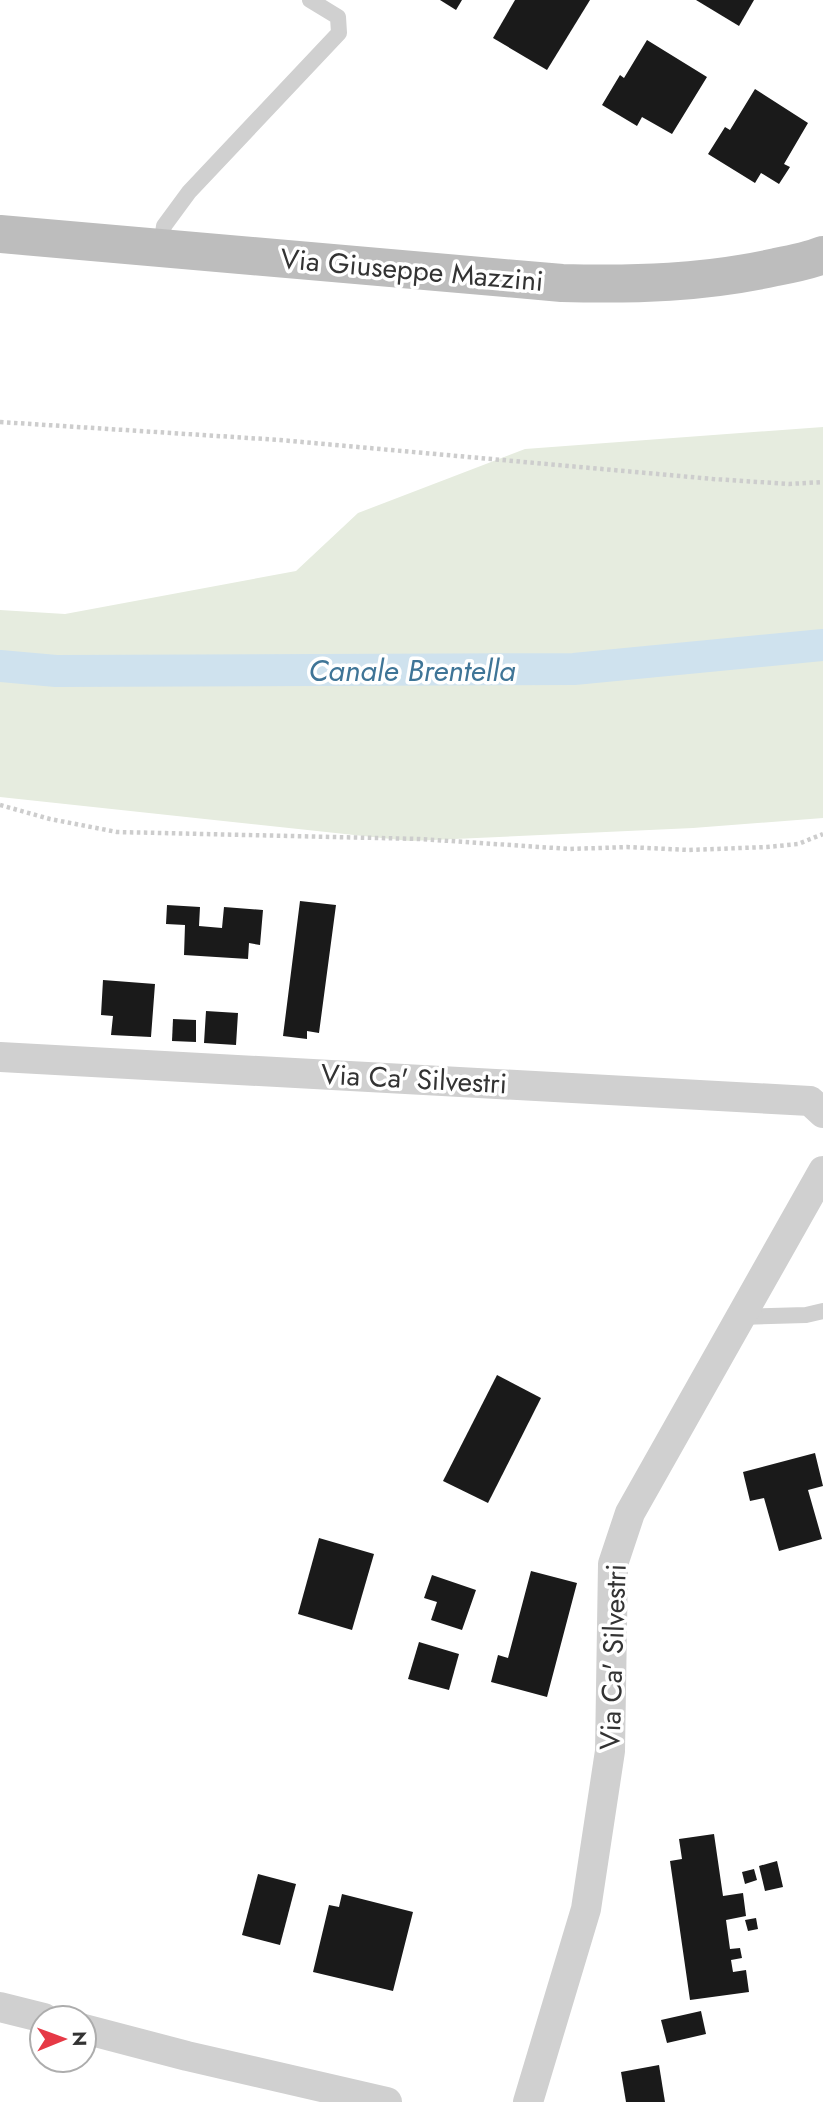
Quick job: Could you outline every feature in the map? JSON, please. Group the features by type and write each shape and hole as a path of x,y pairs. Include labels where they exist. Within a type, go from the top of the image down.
{"main road":[{"name":"Via Giuseppe Mazzini","path":"0,234 562,283 683,282 751,273 823,255"}],"street":[{"name":"Via Ca' Silvestri","path":"0,1057 810,1101 823,1113"},
{"name":"Via Ca' Silvestri","path":"528,2102 586,1909 610,1751 613,1564 630,1513 823,1171"},
{"path":"0,2007 28,2014"},
{"path":"98,2033 387,2102"}],"lane":[{"path":"161,248 164,226 189,192 339,33 338,17 310,0"},
{"path":"741,1317 806,1315 823,1311"}],"path":[{"path":"0,422 280,440 713,479 789,484 823,482"},
{"path":"0,805 50,819 117,832 420,839 570,849 627,847 689,850 767,847 798,844 823,834"}],"shaded area":[{"path":"823,427 823,818 693,828 410,841 0,797 0,610 65,614 296,571 358,513 525,449"}],"building":[{"path":"440,0 462,0 456,10"},
{"path":"515,0 590,0 547,70 493,38"},
{"path":"696,0 754,0 739,26"},
{"path":"647,40 707,77 672,134 642,117 637,126 602,105 620,75 624,78"},
{"path":"755,89 808,123 784,164 790,167 779,184 761,173 755,183 708,154 725,127 730,130"},
{"path":"300,901 336,905 319,1033 307,1031 307,1039 283,1036"},
{"path":"167,905 200,907 199,926 222,928 224,907 263,910 260,945 249,943 248,959 184,955 185,925 166,924"},
{"path":"103,980 155,984 151,1037 111,1035 113,1016 101,1015"},
{"path":"206,1011 238,1013 236,1045 204,1043"},
{"path":"173,1019 196,1020 196,1042 172,1041"},
{"path":"497,1375 541,1398 488,1503 443,1481"},
{"path":"815,1453 823,1486 808,1490 822,1539 779,1551 764,1498 750,1501 743,1472"},
{"path":"319,1538 374,1554 352,1630 298,1614"},
{"path":"531,1571 577,1583 547,1697 491,1682 498,1655 508,1658"},
{"path":"432,1575 476,1590 462,1630 431,1620 437,1602 424,1598"},
{"path":"419,1642 459,1654 449,1690 408,1679"},
{"path":"714,1834 723,1896 743,1893 746,1916 726,1920 730,1949 740,1948 742,1958 731,1960 733,1972 746,1970 749,1992 690,2000 670,1861 682,1859 679,1839"},
{"path":"777,1861 783,1887 765,1891 759,1866"},
{"path":"754,1869 757,1880 745,1884 742,1872"},
{"path":"258,1874 296,1884 280,1945 242,1935"},
{"path":"342,1894 413,1912 393,1991 313,1972 329,1905 339,1907"},
{"path":"756,1918 758,1929 748,1931 745,1920"},
{"path":"701,2011 706,2034 667,2043 661,2020"},
{"path":"659,2065 665,2102 626,2102 621,2072"}],"waterway":[{"name":"Canale Brentella","path":"0,666 56,671 574,669 823,645"}]}
